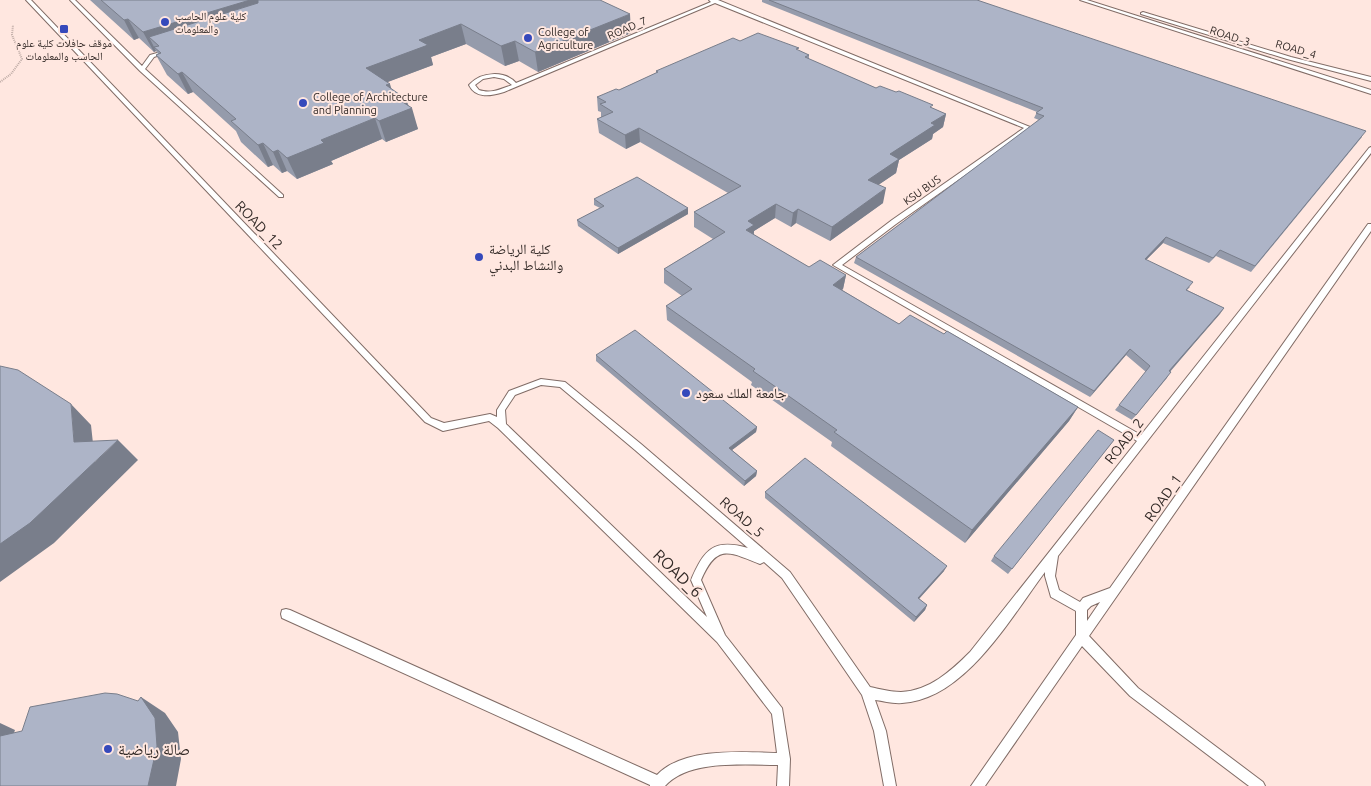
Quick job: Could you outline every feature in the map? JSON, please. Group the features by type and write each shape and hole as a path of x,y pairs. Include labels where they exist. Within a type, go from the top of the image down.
{"lane":[{"name":"ROAD_12","path":"28,0 428,420 443,427 490,417"},
{"path":"72,0 142,70 282,196"},
{"name":"ROAD_3","path":"1082,0 1371,92"},
{"name":"ROAD_4","path":"1101,0 1290,58 1371,79"},
{"name":"ROAD_7","path":"516,85 508,78 491,76 478,79 472,85 474,90 486,94 497,93 516,85 714,1"},
{"name":"KSU BUS","path":"714,1 1028,128 894,222 837,265 1143,440"},
{"path":"142,70 152,56 180,47"},
{"name":"ROAD_2","path":"867,692 905,697 938,687 975,657 1053,554 1371,149"},
{"path":"1360,164 1371,162"},
{"name":"ROAD_1","path":"977,786 1371,226"},
{"name":"ROAD_5","path":"501,426 501,410 512,393 541,382 562,384 786,575 867,692 880,731 890,786"},
{"name":"ROAD_6","path":"490,417 721,638 778,712 784,758 784,786"},
{"path":"721,638 696,580 707,557 723,548 751,553 786,575"},
{"path":"1053,554 1050,576 1056,593 1081,608"},
{"path":"1113,592 1087,602 1081,608 1082,637 1134,692 1260,786"},
{"path":"286,614 657,784 677,768 701,760 784,758"}],"path":[{"path":"0,82 11,74 22,59 12,35 13,25"}],"building":[{"name":"كلية علوم الحاسب والمعلومات","path":"101,0 250,0 143,32 128,19 124,20"},
{"path":"258,0 600,0 630,14 535,52 515,41 501,46 461,24 419,40 428,45 366,68 390,84 386,85 406,99 401,101 412,108 379,121 375,118 321,140 324,143 287,158 278,150 273,152 263,143 258,145 231,121 236,119 182,72 178,74 156,55 161,53 154,47 159,46 149,37 258,3"},
{"path":"769,0 977,0 1366,131 1255,266 1220,250 1213,258 1166,237 1145,259 1193,282 1186,290 1224,308 1169,371 1171,372 1136,415 1119,405 1150,366 1130,349 1094,391 856,257 1044,116 1036,113 1043,108"},
{"path":"758,33 799,48 796,49 809,55 805,57 876,88 880,86 896,92 899,91 933,105 930,107 946,114 931,123 935,125 890,154 899,159 868,180 886,188 832,227 798,209 793,213 776,204 748,221 754,225 746,230 809,267 820,260 846,275 833,285 899,324 910,315 944,334 947,331 1078,407 972,530 834,432 837,430 753,371 755,369 666,306 692,289 664,269 725,232 694,212 741,186 639,128 625,135 597,119 613,112 600,104 606,102 597,97 616,89 619,90 658,72 656,71 733,38 740,41"},
{"path":"637,177 688,208 618,248 577,220 604,206 594,199"},
{"path":"635,330 757,427 729,448 757,471 745,481 596,355"},
{"path":"0,366 18,370 71,404 74,442 118,440 30,523 0,544"},
{"path":"1098,430 1114,440 1012,569 994,556"},
{"path":"805,458 947,566 918,598 927,605 916,617 765,492"},
{"name":"صالة رياضية","path":"105,693 117,694 138,701 141,697 155,718 157,746 148,786 0,786 0,736 22,731 30,707"}],"place":[{"name":"كلية علوم الحاسب والمعلومات","path":"165,22"},
{"name":"موقف حافلات كلية علوم الحاسب والمعلومات","path":"64,29"},
{"name":"College of Agriculture","path":"528,38"},
{"name":"College of Architecture and Planning","path":"303,103"},
{"name":"كلية الرياضة والنشاط البدني","path":"479,257"},
{"name":"جامعة الملك سعود","path":"686,393"},
{"name":"صالة رياضية","path":"108,749"}]}
